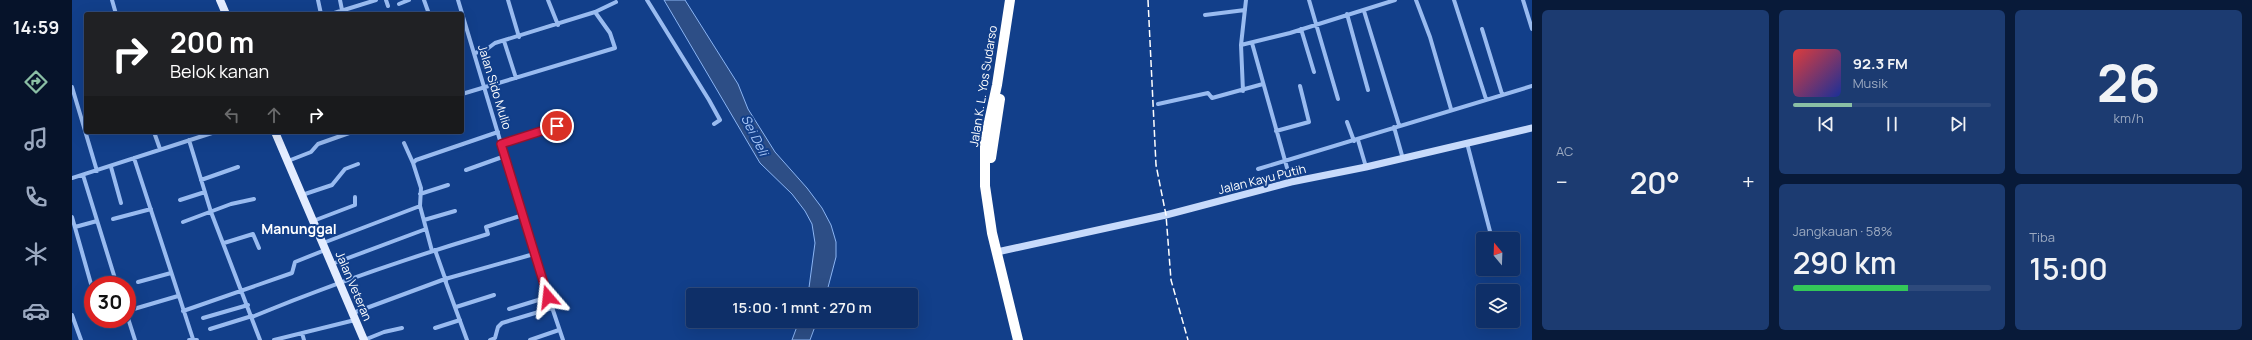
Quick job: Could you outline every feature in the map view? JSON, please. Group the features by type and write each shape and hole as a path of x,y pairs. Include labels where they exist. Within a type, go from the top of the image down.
{"highway":[{"name":"Jalan K. L. Yos Sudarso","path":"1010,0 997,85 985,140 985,186 1018,340"},
{"name":"Jalan K. L. Yos Sudarso","path":"1014,0 990,166 992,198 999,251 1025,340"}],"main road":[{"path":"220,0 225,12"},
{"name":"Jalan Veteran","path":"276,134 364,340"}],"street":[{"path":"112,0 115,12"},
{"path":"318,0 321,12"},
{"path":"340,0 342,10"},
{"path":"336,12 376,0"},
{"path":"386,0 388,6"},
{"path":"399,4 409,0"},
{"path":"424,0 428,12"},
{"name":"Jalan Sido Mulio","path":"458,0 462,12"},
{"path":"508,0 519,37"},
{"path":"548,0 558,24"},
{"path":"647,0 720,120 714,124"},
{"path":"1243,91 1241,45 1246,0"},
{"path":"1309,0 1338,99"},
{"path":"1241,45 1301,29 1348,14 1364,11 1395,0"},
{"path":"1416,0 1430,37 1451,110"},
{"path":"1454,0 1486,99"},
{"path":"1523,0 1532,29"},
{"path":"474,53 487,49 492,44 519,37 595,12 616,2"},
{"path":"1205,15 1245,10"},
{"path":"1364,11 1399,125"},
{"path":"464,93 615,48 610,33 595,12"},
{"path":"1348,14 1368,90"},
{"name":"Jalan Sido Mulio","path":"464,20 534,254 563,340"},
{"path":"1301,29 1314,72"},
{"path":"1482,30 1502,94"},
{"path":"504,41 516,78"},
{"path":"1252,43 1290,182"},
{"path":"1158,104 1208,93 1212,98 1243,91 1263,84"},
{"path":"1276,131 1309,122 1300,86"},
{"path":"1258,169 1356,140 1399,125 1532,86"},
{"path":"72,88 74,103 84,133"},
{"path":"1347,122 1356,140 1366,167"},
{"path":"501,144 557,126"},
{"path":"1394,127 1403,158"},
{"name":"Jalan Kayu Putih","path":"999,251 1166,215 1290,182 1366,167 1532,128"},
{"path":"413,162 498,132"},
{"path":"84,134 97,171"},
{"path":"155,134 160,149"},
{"path":"72,178 111,167 160,149 208,134"},
{"path":"288,161 311,152 318,144 346,134"},
{"path":"189,140 212,212 260,340"},
{"path":"404,143 413,162 421,188 420,206 426,229 467,340"},
{"path":"1467,143 1490,232"},
{"path":"466,170 505,156"},
{"path":"134,158 193,340"},
{"path":"302,196 332,185 345,169 358,164"},
{"path":"111,167 121,203"},
{"path":"201,180 238,167"},
{"path":"83,175 114,276"},
{"path":"420,194 448,185"},
{"path":"180,200 205,192"},
{"path":"313,221 356,205 355,197"},
{"path":"183,222 254,199"},
{"path":"183,311 292,273 296,261 324,247 420,206"},
{"path":"113,219 151,209"},
{"path":"424,220 455,211"},
{"path":"210,328 252,317 340,283 433,250 488,234 486,227 523,215"},
{"path":"72,218 89,276"},
{"path":"74,227 97,221"},
{"path":"332,264 426,229"},
{"path":"224,243 253,234 259,248"},
{"path":"274,340 354,317 445,280 534,254"},
{"path":"138,282 171,272"},
{"path":"456,307 494,295"},
{"path":"136,308 178,296"},
{"path":"509,309 548,297"},
{"path":"204,318 248,305"},
{"path":"490,340 495,338 498,327 502,323 552,308"},
{"path":"72,315 81,340"},
{"path":"435,328 460,320"},
{"path":"131,328 135,340"},
{"path":"364,340 384,332 402,328"},
{"path":"530,340 559,330"},
{"path":"302,333 304,340"}],"water":[{"name":"Sei Deli","path":"664,0 685,0 738,84 748,109 775,152 807,188 822,208 831,225 836,242 836,257 828,288 809,288 815,243 812,224 805,211 792,194 760,163"},
{"path":"796,328 814,328 810,340 792,340"}],"railway":[{"path":"1148,0 1156,165 1166,215 1171,280 1188,340"}],"district":[{"name":"Manunggal","path":"299,228"}],"route":[{"path":"548,297 501,144 557,126"}]}
